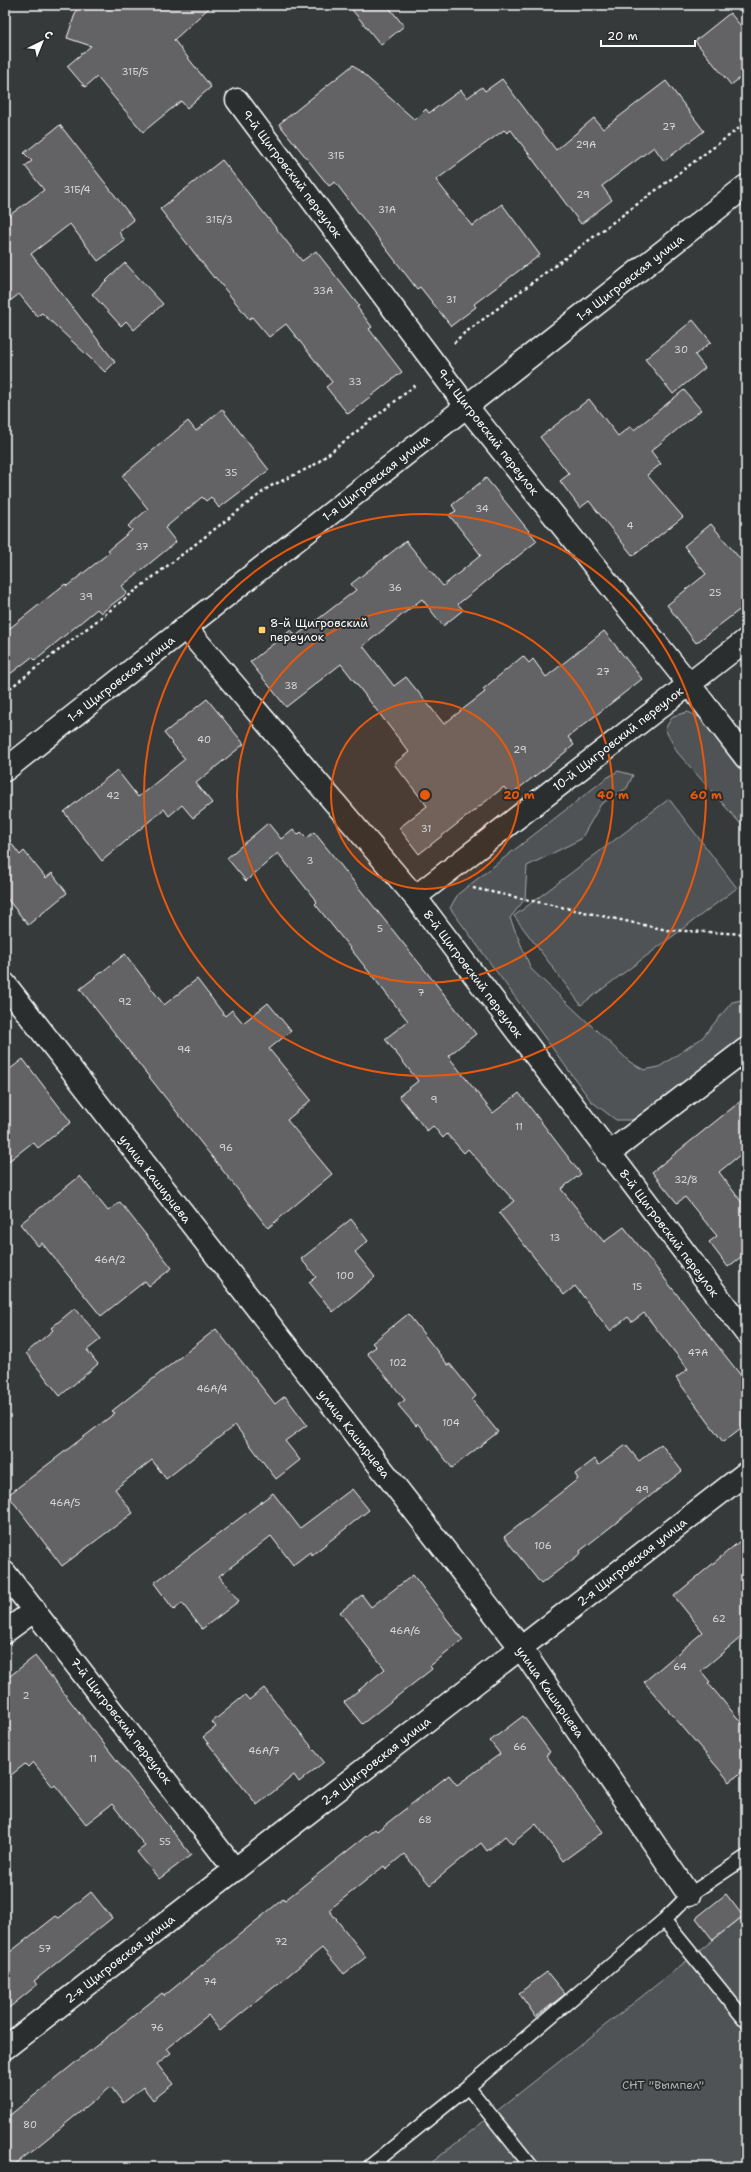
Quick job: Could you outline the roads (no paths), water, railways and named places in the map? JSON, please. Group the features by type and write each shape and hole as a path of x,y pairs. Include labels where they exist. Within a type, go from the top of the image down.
{"street":[{"name":"9-й Щигровский переулок","path":"237,100 467,407 689,684 746,758"},
{"name":"1-я Щигровская улица","path":"5,770 746,186"},
{"name":"8-й Щигровский переулок","path":"185,627 415,897 608,1154 746,1333"},
{"name":"10-й Щигровский переулок","path":"415,897 746,640"},
{"name":"улица Каширцева","path":"5,984 521,1648 689,1895"},
{"path":"608,1154 746,1049"},
{"name":"2-я Щигровская улица","path":"5,2048 746,1473"},
{"name":"7-й Щигровский переулок","path":"5,1573 235,1870"},
{"path":"5,1632 35,1610"}],"lane":[{"path":"369,2167 468,2087 664,1920 689,1895 746,1856"},
{"path":"664,1920 746,2021"},
{"path":"468,2087 532,2167"}],"place":[{"name":"8-й Щигровский переулок","path":"262,630"}],"park label":[{"name":"СНТ \"Вымпел\"","path":"663,2085"}]}
